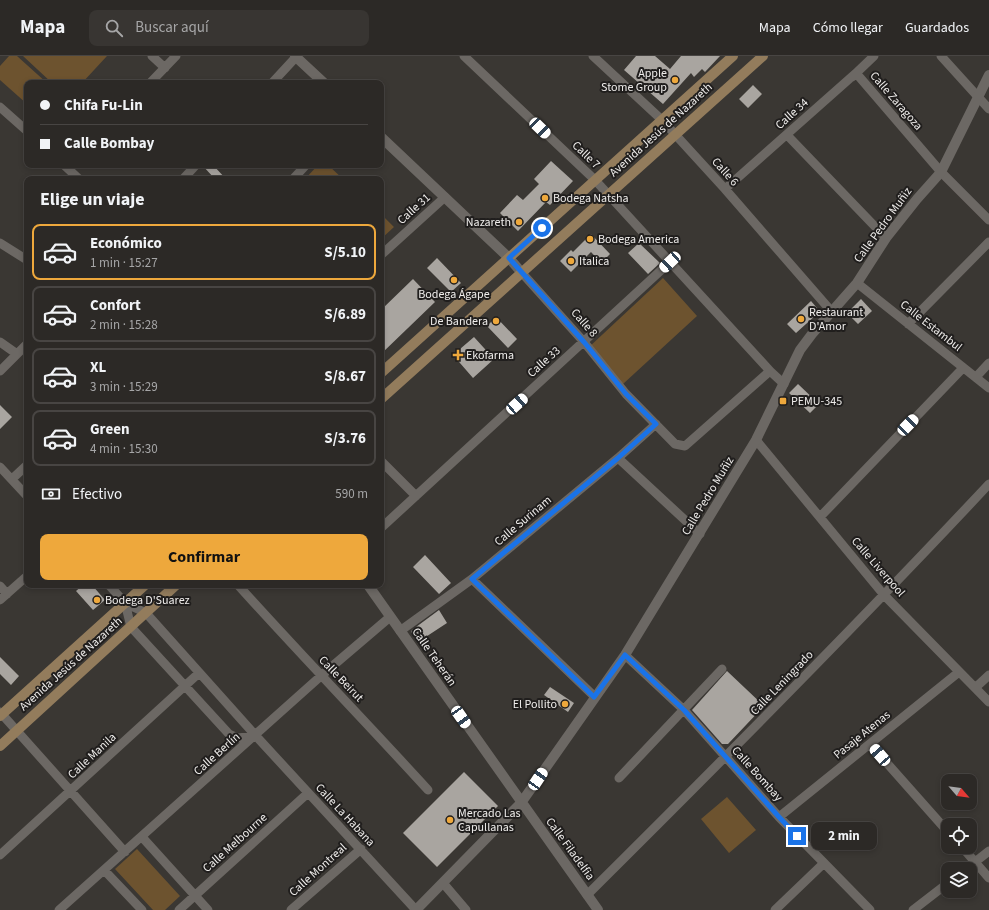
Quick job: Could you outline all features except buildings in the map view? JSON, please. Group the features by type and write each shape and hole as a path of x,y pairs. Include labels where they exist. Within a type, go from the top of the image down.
{"main road":[{"name":"Avenida Jesús de Nazareth","path":"384,370 733,56"},
{"name":"Avenida Jesús de Nazareth","path":"384,397 763,56"},
{"name":"Avenida Jesús de Nazareth","path":"1,714 142,588"},
{"name":"Avenida Jesús de Nazareth","path":"0,746 173,588"}],"street":[{"path":"152,56 165,68"},
{"path":"153,80 176,56"},
{"path":"275,80 296,56 321,80"},
{"name":"Calle 7","path":"464,56 595,180 770,371 784,384"},
{"name":"Calle 6","path":"593,56 662,120 725,189 832,312"},
{"name":"Calle 34","path":"725,189 874,56"},
{"path":"941,56 989,109"},
{"name":"Calle Zaragoza","path":"725,189 856,73 941,172 989,220"},
{"name":"Calle Pedro Muñiz","path":"416,910 521,803 594,697 625,655 756,440 800,350 812,334 857,283 886,238 941,172 989,75"},
{"path":"0,106 24,128"},
{"path":"787,135 886,238"},
{"name":"Calle 8","path":"384,140 509,258 584,342 626,394 675,444 685,446 770,371"},
{"path":"71,168 77,176"},
{"path":"186,176 193,168"},
{"path":"296,176 303,168"},
{"name":"Calle 31","path":"384,253 445,197"},
{"path":"908,324 989,242"},
{"path":"0,243 24,258"},
{"name":"Calle 33","path":"384,525 670,262"},
{"name":"Calle Estambul","path":"857,283 989,388"},
{"path":"0,342 17,354"},
{"path":"0,371 24,347"},
{"path":"976,377 989,363"},
{"path":"820,517 964,368"},
{"name":"Calle Surinam","path":"400,630 472,579 618,458 656,424"},
{"name":"Calle Liverpool","path":"756,440 884,595 989,702"},
{"path":"618,458 700,534"},
{"path":"384,463 416,496"},
{"path":"0,467 24,493"},
{"path":"12,479 24,467"},
{"name":"Calle Leningrado","path":"587,894 726,758 989,484"},
{"path":"0,600 24,579"},
{"path":"472,579 594,697"},
{"path":"0,586 7,594"},
{"name":"Calle La Habana","path":"112,588 126,603 146,613 256,736 416,910"},
{"name":"Calle Beirut","path":"241,588 303,657 322,675 428,790"},
{"name":"Calle Teherán","path":"370,588 521,803"},
{"path":"126,603 131,627 229,734 238,738 256,736"},
{"name":"Calle Berlín","path":"59,910 256,736 322,675 390,617"},
{"name":"Calle Bombay","path":"625,655 684,710 779,817 870,910"},
{"path":"618,778 722,669"},
{"name":"Pasaje Atenas","path":"779,817 959,672"},
{"name":"Calle Manila","path":"0,855 199,673"},
{"path":"975,688 989,675"},
{"path":"1,714 17,730 125,852"},
{"path":"870,744 941,824"},
{"name":"Calle Melbourne","path":"179,910 308,793"},
{"name":"Calle Filadelfia","path":"521,803 598,910"},
{"path":"142,836 208,910"},
{"name":"Calle Montreal","path":"292,910 361,849"},
{"path":"968,854 975,862 989,851"},
{"path":"774,910 824,863"},
{"path":"977,864 989,878"},
{"path":"104,870 142,910"},
{"path":"443,883 466,910"},
{"path":"913,910 941,888"}],"shaded area":[{"path":"9,56 17,56 44,80 24,80 24,101 0,80 0,66"},
{"path":"23,56 107,56 85,80 49,80"},
{"path":"315,168 331,168 340,176 308,176"},
{"path":"384,217 394,227 384,236"},
{"path":"663,278 697,316 623,384 588,348"},
{"path":"727,797 756,830 729,853 701,819"},
{"path":"137,849 180,896 165,910 153,910 115,869"}],"place":[{"name":"Apple Stome Group","path":"675,80"},
{"name":"Bodega Natsha","path":"545,198"},
{"name":"Nazareth","path":"519,222"},
{"name":"Bodega America","path":"590,239"},
{"name":"Italica","path":"571,261"},
{"name":"Bodega Ágape","path":"454,280"},
{"name":"Restaurant D'Amor","path":"801,319"},
{"name":"De Bandera","path":"496,321"},
{"name":"Ekofarma","path":"458,355"},
{"name":"PEMU-345","path":"783,401"},
{"name":"Bodega D'Suarez","path":"97,600"},
{"name":"El Pollito","path":"565,704"},
{"name":"Mercado Las Capullanas","path":"450,820"}],"route":[{"path":"542,228 509,258 584,342 626,394 656,424 618,458 472,579 594,697 625,655 684,710 797,836"}]}
